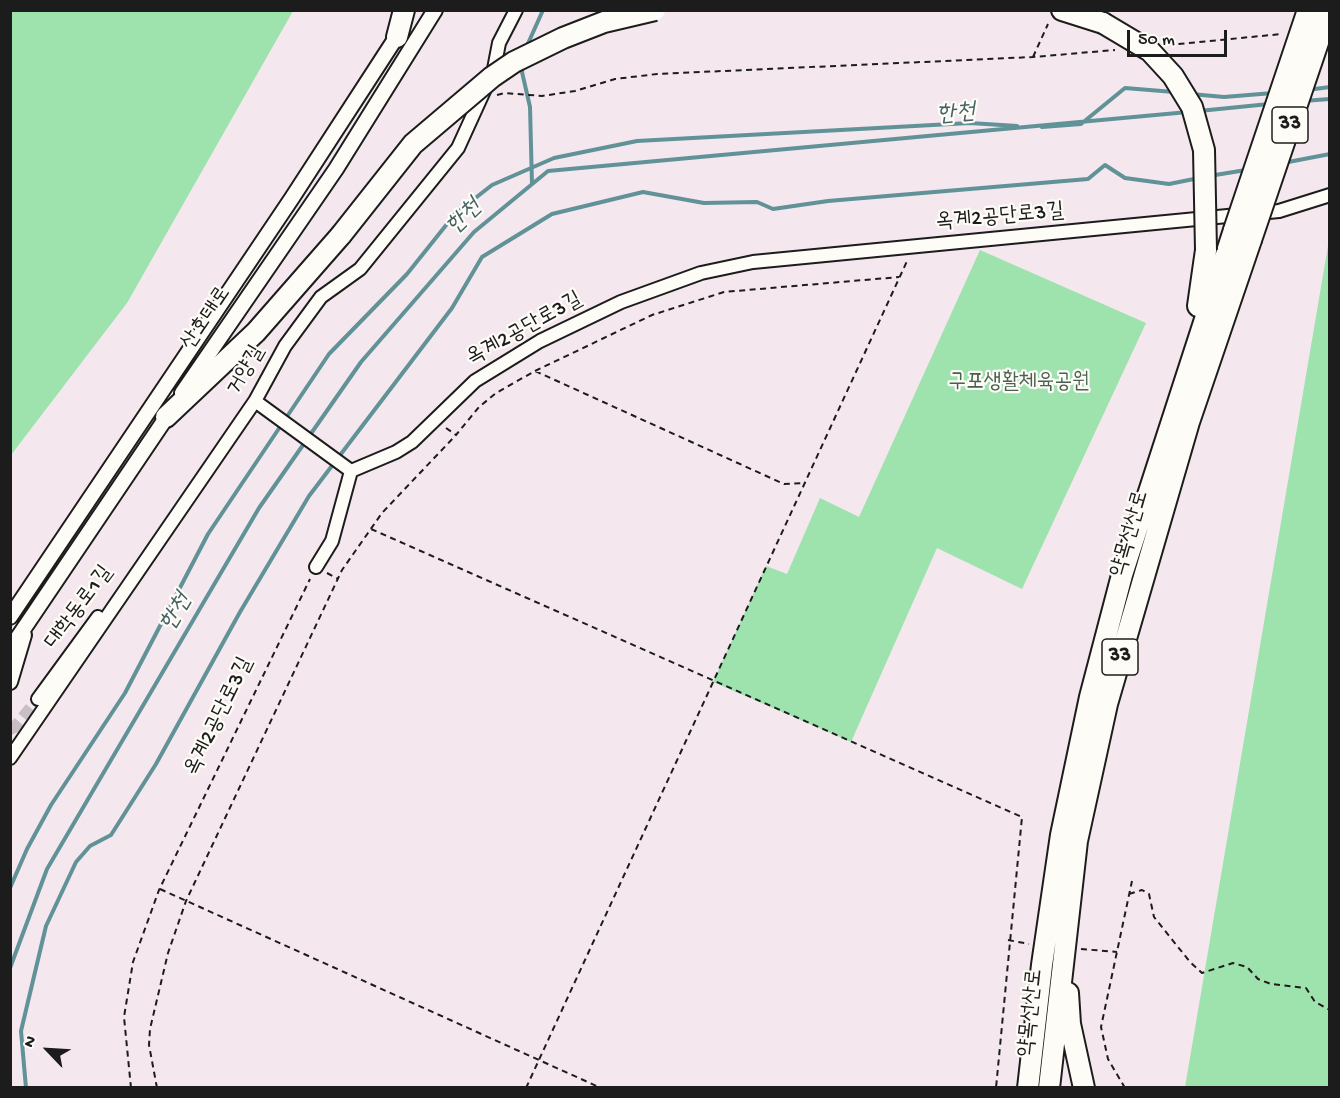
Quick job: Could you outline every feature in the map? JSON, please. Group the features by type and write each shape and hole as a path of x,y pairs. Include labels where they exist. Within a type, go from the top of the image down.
{"highway":[{"path":"397,37 404,10"},
{"path":"166,417 256,332 341,235 413,144 492,77 514,62 563,38 604,22 655,10"},
{"name":"약목선산로","path":"1049,1088 1077,841 1107,704 1308,10"},
{"name":"약목선산로","path":"1028,1088 1042,965 1066,812 1093,686 1122,575 1160,456 1329,10"},
{"path":"1055,17 1102,23 1130,36 1150,51 1173,76 1192,107 1204,150 1206,250 1191,340 1160,456"},
{"path":"1084,1088 1071,1034 1068,995 1091,777"}],"street":[{"name":"산호대로","path":"10,617 286,208 397,37 412,10"},
{"name":"산호대로","path":"10,649 336,169 435,10"},
{"name":"거양길","path":"10,758 156,542 260,405 285,346 321,297 360,270 458,148 494,69 499,43 516,10"},
{"name":"옥계2공단로3길","path":"348,469 396,452 412,442 475,381 540,341 621,302 701,273 753,262 1280,212 1329,195"},
{"path":"260,405 348,469 332,541 316,567"},
{"name":"대학동로1길","path":"38,699 156,542"},
{"path":"10,682 28,623"}],"path":[{"path":"1034,57 1055,17"},
{"path":"1165,45 1283,34"},
{"path":"505,93 542,96 575,91 615,80 657,74 1034,57 1117,49"},
{"path":"526,1088 803,483 914,247"},
{"path":"156,1088 149,1045 150,1029 168,953 186,901 342,570 382,513 456,435 479,407 496,393 535,371 652,315 724,292 899,277"},
{"path":"535,371 784,484 803,483"},
{"path":"434,420 456,435"},
{"path":"371,529 1022,817 1008,940 996,1088"},
{"name":"옥계2공단로3길","path":"131,1088 124,1017 133,962 160,889 316,567"},
{"path":"1125,1088 1108,1059 1101,1027 1132,881"},
{"path":"160,889 601,1088"},
{"path":"1129,894 1142,890 1149,894 1154,917 1190,962 1202,973 1233,963 1247,967 1258,979 1271,984 1306,988 1315,1002 1329,1010"},
{"path":"1008,940 1032,944"},
{"path":"1080,949 1117,952"}],"green space":[{"path":"11,10 293,11 127,303 11,455"},
{"path":"1329,240 1329,1087 1185,1087"},
{"name":"구포생활체육공원","path":"980,250 1146,323 1022,589 937,548 851,742 713,682 766,566 787,574 820,498 859,517"}],"waterway":[{"path":"526,48 543,10"},
{"path":"523,64 522,72 530,107 532,184"},
{"path":"1307,90 1330,87"},
{"path":"1042,127 1081,124 1125,88 1174,92"},
{"path":"1191,94 1224,97 1273,93"},
{"name":"한천","path":"1303,101 1330,99"},
{"name":"한천","path":"1199,111 1269,104"},
{"name":"한천","path":"10,968 47,869 259,508 361,362 474,232 548,171 1188,112"},
{"path":"10,888 27,849 51,805 125,693 208,534 329,354 407,274 455,214 492,185 554,158 637,141 970,123 1017,126"},
{"path":"1283,163 1330,154"},
{"path":"26,1088 21,1031 46,926 76,862 90,846 111,835 156,764 240,612 309,496 452,308 482,257 552,214 643,192 704,203 757,202 773,209 828,201 1088,179 1105,165 1125,178 1169,184 1199,178"},
{"path":"1209,176 1246,170"}],"tunnel":[{"path":"10,729 15,727 38,699"}]}
